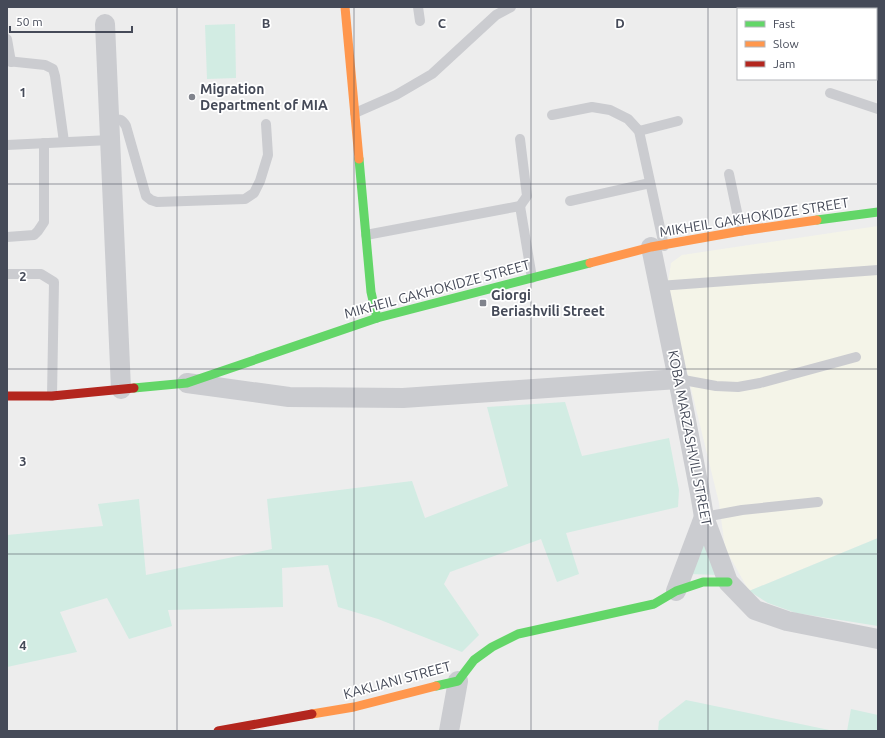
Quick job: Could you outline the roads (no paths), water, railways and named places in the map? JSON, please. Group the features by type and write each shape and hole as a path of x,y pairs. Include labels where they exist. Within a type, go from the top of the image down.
{"main road":[{"path":"346,7 371,292 377,318"},
{"name":"MIKHEIL GAKHOKIDZE STREET","path":"7,396 52,396 187,383 377,318 532,278 658,247 741,231 878,212"},
{"name":"KAKLIANI STREET","path":"218,731 354,707 458,681 474,660 492,647 518,634 654,604 676,591 702,582 728,582"}],"street":[{"path":"105,24 121,389"},
{"name":"KOBA MARZASHVILI STREET","path":"658,247 659,286 704,517 728,582 755,610 787,621 878,639"},
{"path":"187,383 289,397 402,398 678,379"},
{"path":"676,591 704,517"},
{"path":"449,731 458,681"}],"lane":[{"path":"418,7 420,21"},
{"path":"355,113 396,95 432,74 496,15 511,7"},
{"path":"7,39 9,61 45,65 53,69 64,142"},
{"path":"830,93 878,109"},
{"path":"552,115 592,108 610,110 628,119 638,131 650,183 658,247"},
{"path":"109,120 124,121 146,196 157,202 245,199 254,193 260,181 268,155 266,124"},
{"path":"638,131 678,121"},
{"path":"520,139 526,196 520,206 532,278"},
{"path":"7,145 110,140"},
{"path":"7,237 34,235 44,222 44,143"},
{"path":"729,174 741,231"},
{"path":"570,201 650,183"},
{"path":"366,235 520,206"},
{"path":"659,286 878,270"},
{"path":"7,274 41,274 54,282 52,396"},
{"path":"678,379 716,386 738,387 760,383 856,357"},
{"path":"704,517 742,510 818,502"}],"place":[{"name":"Migration Department of MIA","path":"192,97"},
{"name":"Giorgi Beriashvili Street","path":"483,303"}]}
